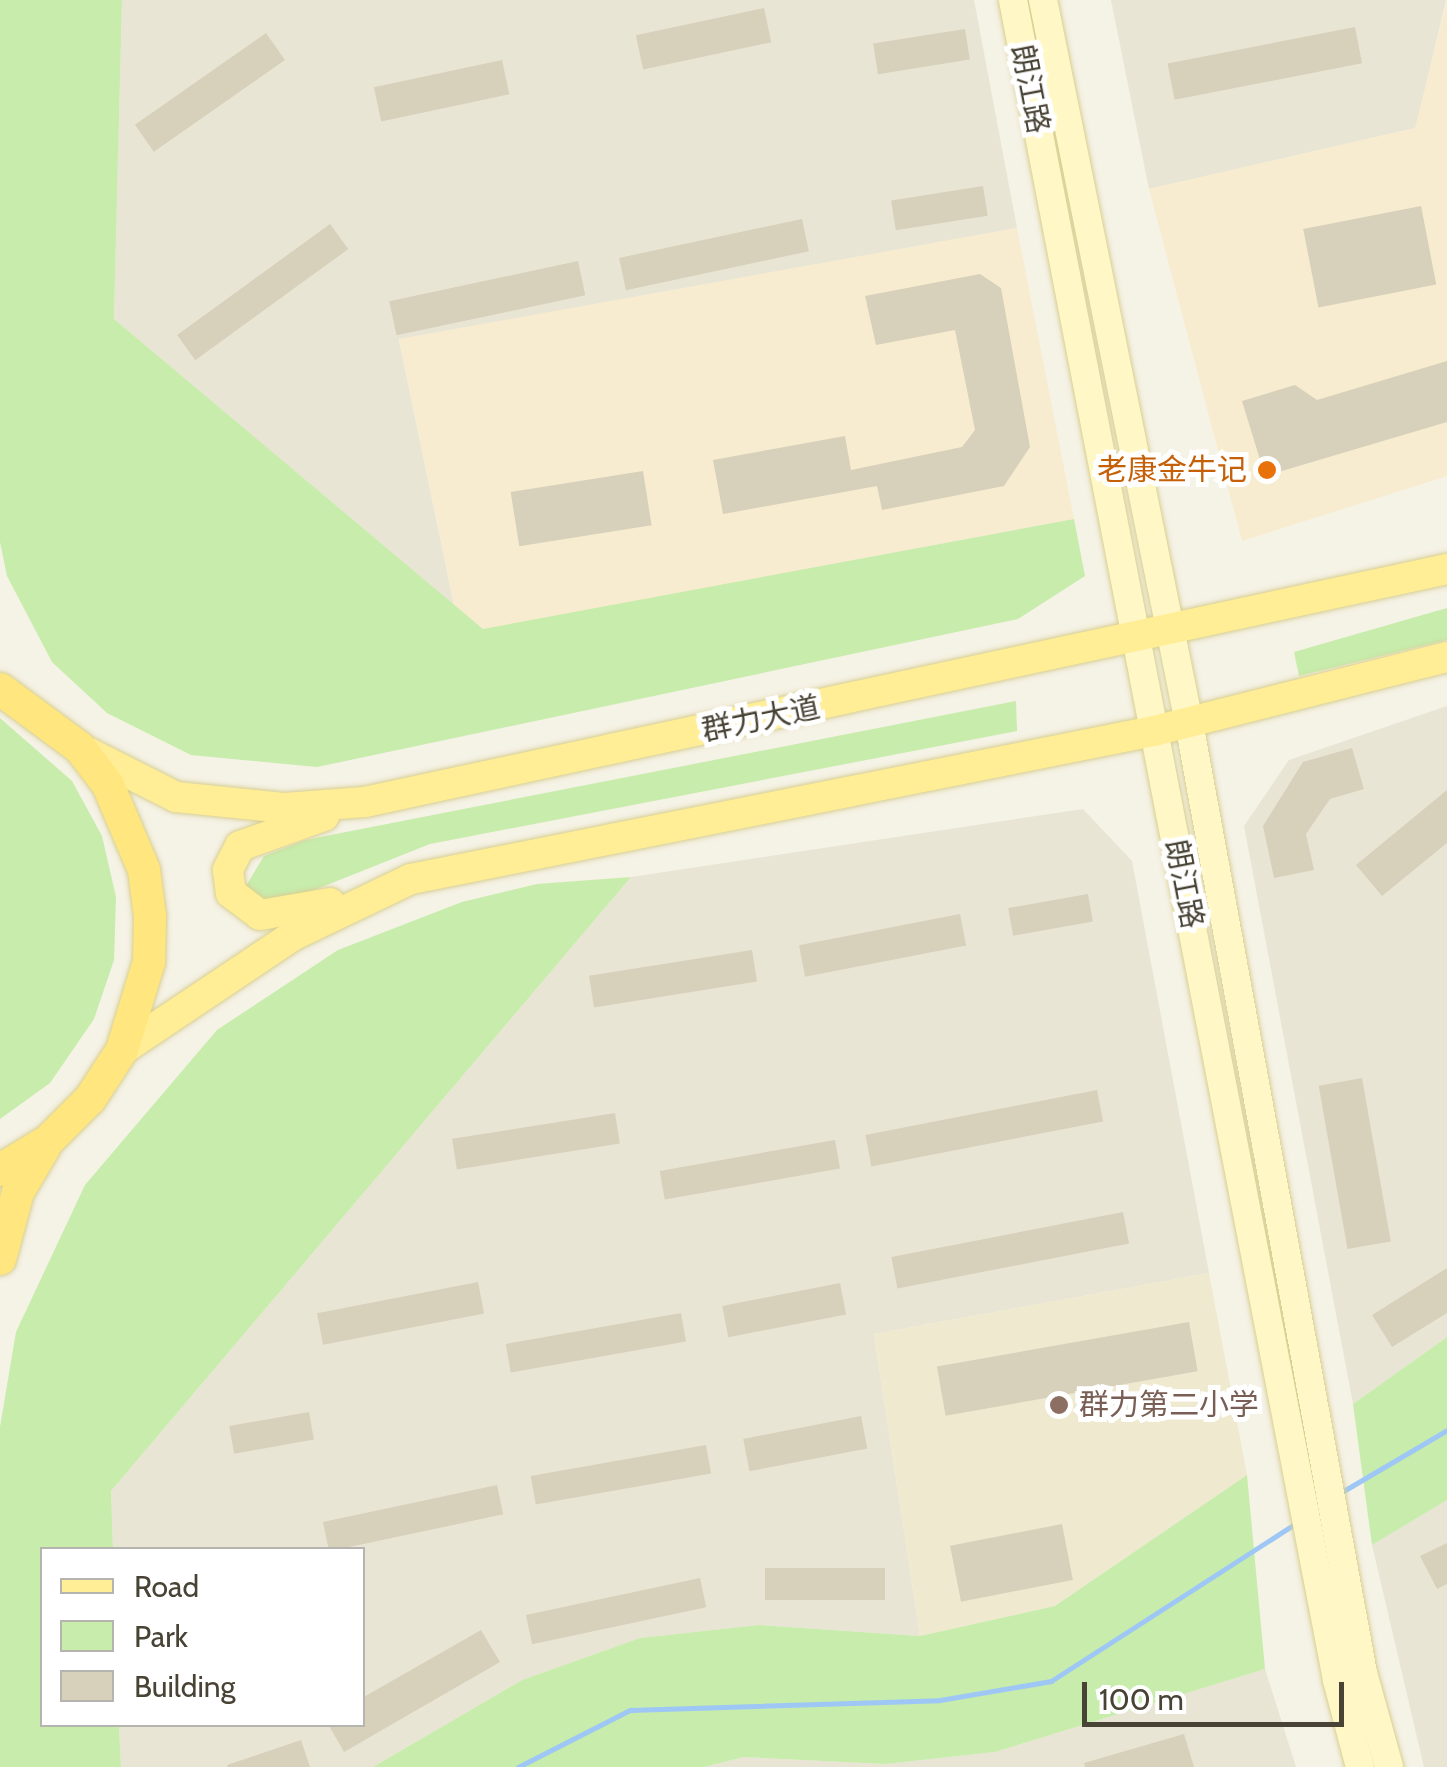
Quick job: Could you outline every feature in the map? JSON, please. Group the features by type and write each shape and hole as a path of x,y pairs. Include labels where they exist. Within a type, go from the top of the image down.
{"highway":[{"path":"0,668 80,748 130,826 146,885 149,962 122,1050 90,1100 48,1141 0,1170"},
{"path":"0,689 40,712"},
{"path":"0,1259 18,1192 48,1141"}],"main road":[{"name":"朗江路","path":"1014,0 1321,1600 1360,1767"},
{"name":"朗江路","path":"1043,0 1189,723 1345,1582 1389,1767"},
{"name":"群力大道","path":"80,748 176,797 285,808 365,802 1135,642 1447,569"},
{"path":"365,802 240,846 228,870 231,893 269,916 411,879 1154,731 1447,658"},
{"path":"122,1050 294,935 411,879"}],"shaded area":[{"path":"122,0 974,0 1017,228 399,340 454,605 114,319"},
{"path":"1111,0 1446,0 1416,128 1149,189"},
{"path":"1447,0 1447,476 1242,541 1149,189 1415,128"},
{"path":"1017,228 1074,519 483,630 454,605 399,339"},
{"path":"1447,706 1447,1337 1353,1404 1244,826 1289,760"},
{"path":"1083,809 1132,861 1209,1273 874,1334 920,1636 759,1625 640,1638 522,1680 373,1767 121,1767 119,1727 365,1727 365,1547 113,1547 111,1491 631,877"},
{"name":"群力第二小学","path":"1209,1273 1247,1475 1055,1606 920,1636 874,1334"},
{"path":"1447,1500 1447,1767 1424,1767 1372,1545"},
{"path":"1265,1669 1296,1767 704,1767 744,1757 885,1764 995,1752"}],"green space":[{"path":"0,0 122,0 114,319 483,629 1074,519 1085,576 1018,619 317,767 191,755 107,713 52,662 7,576 0,542"},
{"path":"1447,608 1447,640 1299,676 1294,652"},
{"path":"1016,701 1017,731 430,844 284,902 259,902 244,889 264,856 305,840"},
{"path":"0,718 72,781 102,836 116,897 114,960 94,1019 50,1083 0,1119"},
{"path":"631,877 111,1491 113,1547 40,1547 40,1727 119,1727 121,1767 0,1767 0,1427 16,1332 85,1185 217,1030 338,950 462,902 537,884"},
{"path":"1447,1337 1447,1500 1372,1545 1353,1404"},
{"path":"1247,1475 1265,1669 995,1752 885,1764 744,1757 704,1767 373,1767 522,1680 640,1638 759,1625 920,1636 1055,1606"}],"building":[{"path":"764,8 771,42 643,69 636,35"},
{"path":"1355,27 1362,63 1175,100 1168,63"},
{"path":"965,29 970,60 878,74 873,44"},
{"path":"266,33 285,60 154,152 135,125"},
{"path":"502,60 509,94 381,121 374,87"},
{"path":"983,186 988,216 896,230 891,201"},
{"path":"1421,206 1436,285 1318,307 1303,229"},
{"path":"802,219 809,251 626,290 619,258"},
{"path":"330,224 348,249 195,360 177,335"},
{"path":"578,261 585,295 396,335 389,301"},
{"path":"980,274 1001,288 1030,447 1004,486 882,510 877,486 723,514 713,460 845,436 851,470 962,447 975,430 955,330 876,345 865,296"},
{"path":"1447,361 1447,422 1265,476 1242,401 1295,385 1317,400"},
{"path":"643,471 652,525 519,546 511,492"},
{"path":"1352,748 1364,789 1330,799 1306,834 1314,870 1274,878 1263,826 1303,762"},
{"path":"1447,790 1447,843 1382,896 1356,865"},
{"path":"1088,894 1093,922 1013,936 1008,908"},
{"path":"960,914 966,945 805,977 799,945"},
{"path":"752,950 757,982 594,1007 589,976"},
{"path":"1362,1078 1391,1241 1347,1249 1319,1086"},
{"path":"1097,1090 1103,1121 871,1166 865,1135"},
{"path":"615,1113 620,1144 457,1169 452,1139"},
{"path":"835,1140 840,1169 665,1199 660,1171"},
{"path":"1123,1212 1129,1243 897,1288 891,1257"},
{"path":"1447,1268 1447,1313 1392,1347 1372,1315"},
{"path":"478,1282 484,1313 323,1345 317,1313"},
{"path":"840,1283 846,1314 728,1337 722,1306"},
{"path":"681,1313 686,1342 511,1372 506,1344"},
{"path":"1189,1322 1198,1371 946,1416 937,1366"},
{"path":"309,1412 314,1440 234,1454 229,1426"},
{"path":"861,1416 867,1448 750,1471 743,1439"},
{"path":"706,1445 711,1474 536,1504 531,1476"},
{"path":"497,1485 503,1514 350,1547 328,1547 323,1522"},
{"path":"1062,1524 1073,1580 961,1602 950,1546"},
{"path":"1447,1543 1447,1584 1437,1589 1420,1556"},
{"path":"765,1568 885,1568 885,1600 765,1600"},
{"path":"700,1578 706,1607 532,1644 526,1615"},
{"path":"481,1630 500,1662 344,1752 330,1727 365,1727 365,1696"},
{"path":"1184,1734 1194,1767 1085,1767 1084,1763"},
{"path":"301,1740 310,1767 227,1765"}],"waterway":[{"path":"1340,1493 1447,1430"},
{"path":"518,1767 630,1710 940,1700 1051,1681 1298,1522"}],"place":[{"name":"老康金牛记","path":"1267,470"},
{"name":"群力第二小学","path":"1059,1405"}]}
